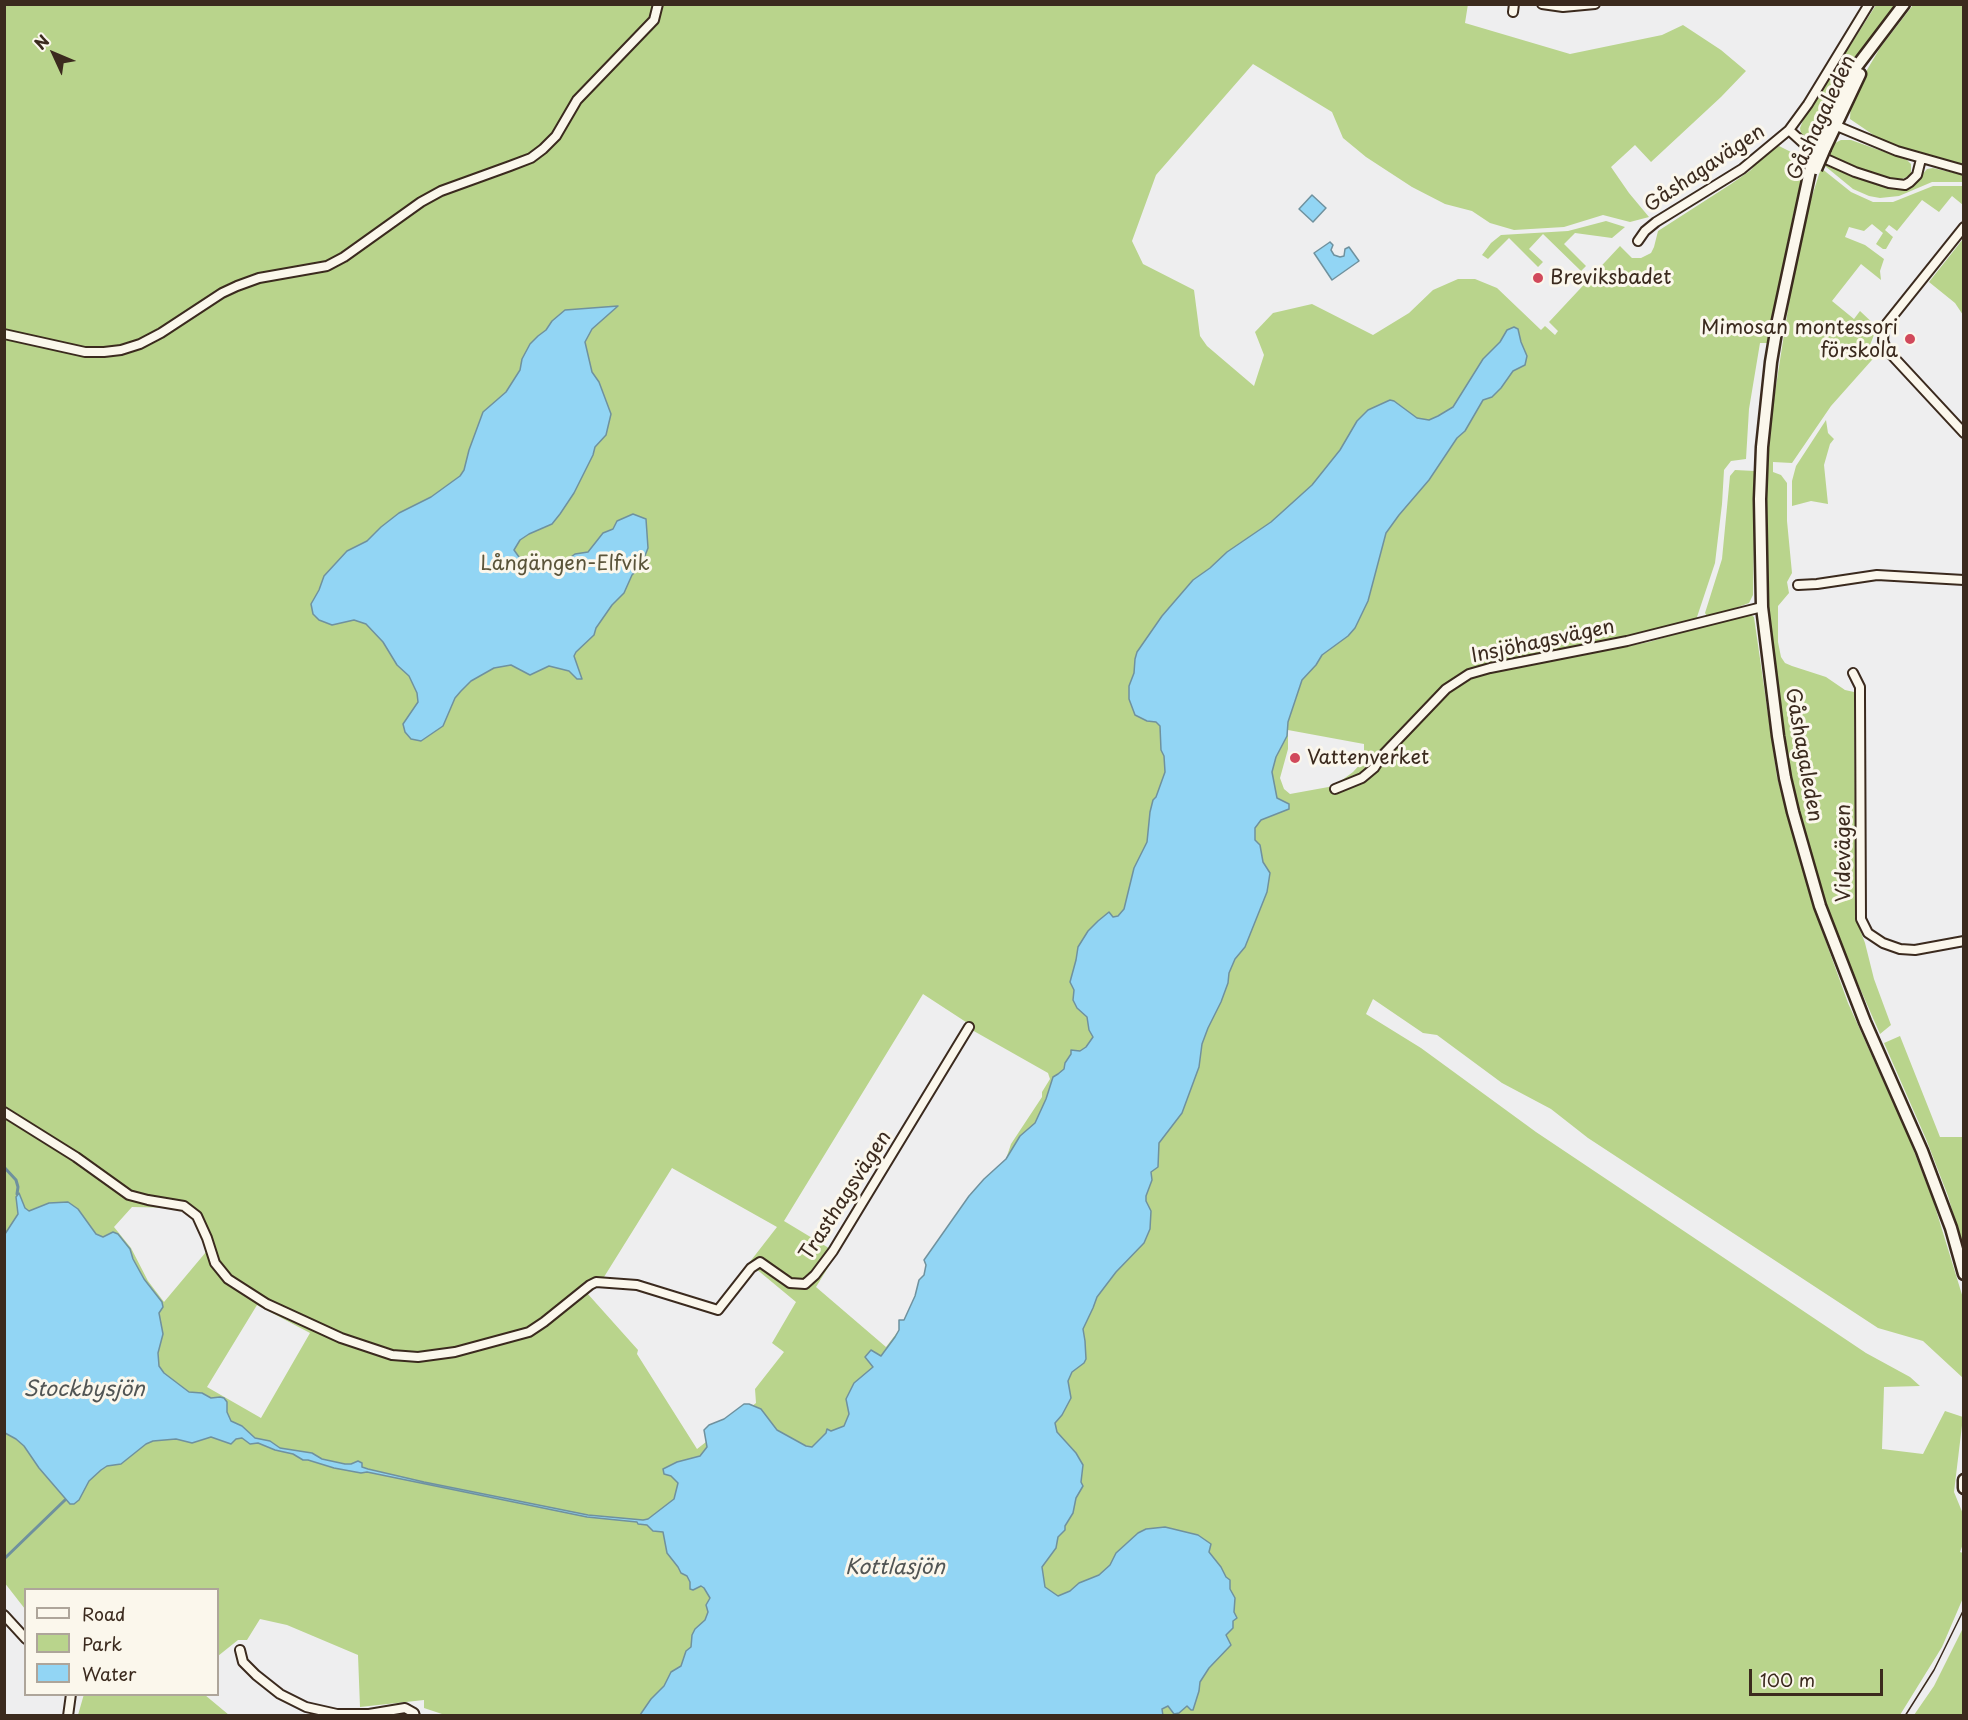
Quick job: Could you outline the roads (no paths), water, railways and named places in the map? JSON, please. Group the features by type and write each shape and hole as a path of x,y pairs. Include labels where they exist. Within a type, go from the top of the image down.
{"main road":[{"name":"Gåshagaleden","path":"1904,4 1857,66 1822,146 1799,215 1778,320 1766,408 1760,499 1762,607 1785,778 1820,906 1857,1002 1922,1151 1964,1274"},
{"path":"1964,1480 1964,1488"}],"street":[{"path":"4,334 85,352 121,350 140,344 161,333 237,286 259,278 327,266 344,257 421,202 441,191 531,158 543,149 556,136 577,100 654,20 658,4"},
{"path":"1542,4 1563,7 1595,4"},
{"name":"Gåshagavägen","path":"1638,241 1656,222 1742,169 1789,130 1808,104 1869,4"},
{"path":"1831,123 1897,152 1964,170"},
{"path":"1789,130 1812,151 1826,159 1889,183 1905,185 1910,182 1917,175 1921,159"},
{"path":"1964,227 1884,327 1883,341 1887,350 1964,433"},
{"path":"1798,585 1877,575 1964,580"},
{"name":"Insjöhagsvägen","path":"1335,789 1362,777 1374,768 1446,689 1469,674 1637,639 1762,607"},
{"name":"Videvägen","path":"1853,673 1860,687 1861,919 1868,933 1883,943 1900,949 1915,950 1964,941"},
{"name":"Trasthagsvägen","path":"4,1112 129,1195 184,1206 197,1216 215,1263 228,1279 267,1304 341,1338 392,1356 418,1358 455,1352 529,1332 596,1282 637,1286 718,1310 751,1268 760,1262 790,1283 805,1284 815,1275 833,1251 969,1027"},
{"path":"4,1615 24,1637"},
{"path":"240,1650 243,1662 256,1675 280,1694 306,1707 337,1713 369,1714 405,1708 415,1714"},
{"path":"68,1716 71,1696"}],"water":[{"path":"1312,195 1326,208 1313,222 1299,209"},
{"path":"1330,242 1333,245 1331,250 1334,255 1344,256 1345,249 1349,247 1359,261 1332,280 1314,253"},
{"path":"618,306 592,329 585,342 592,372 599,382 611,414 606,435 595,447 574,493 552,524 520,540 514,550 524,564 534,567 545,563 564,562 575,554 588,552 603,533 613,529 617,521 633,514 646,519 648,548 641,566 632,575 624,593 612,605 596,628 594,635 576,652 574,656 582,679 577,679 569,671 549,666 530,675 511,665 494,668 471,681 461,691 455,698 443,726 421,741 411,739 405,732 403,724 418,702 417,693 409,676 397,665 383,642 366,624 354,620 332,625 319,620 313,614 311,604 324,576 347,551 367,541 399,513 431,497 460,476 483,412 506,392 520,370 522,359 530,344 546,330 552,321 565,310"},
{"name":"Kottlasjön","path":"1514,327 1518,329 1527,356 1525,365 1513,371 1492,397 1483,400 1465,431 1457,438 1429,480 1386,533 1368,601 1355,628 1322,655 1302,680 1288,722 1287,736 1276,757 1272,772 1277,798 1289,804 1289,809 1261,820 1255,828 1255,840 1260,845 1263,862 1270,873 1267,892 1245,947 1235,959 1229,973 1221,1002 1202,1044 1199,1067 1182,1113 1159,1143 1158,1167 1151,1172 1152,1180 1146,1196 1151,1211 1150,1229 1144,1243 1116,1272 1097,1297 1083,1329 1086,1359 1072,1372 1068,1381 1071,1398 1055,1423 1057,1432 1076,1453 1083,1465 1081,1482 1083,1486 1076,1498 1073,1513 1065,1530 1058,1537 1056,1548 1042,1567 1045,1587 1058,1596 1070,1591 1079,1583 1099,1575 1110,1565 1116,1553 1138,1533 1146,1529 1165,1527 1198,1535 1211,1544 1209,1552 1230,1580 1230,1589 1235,1598 1234,1612 1237,1618 1233,1621 1233,1628 1226,1635 1231,1645 1209,1668 1200,1682 1193,1710 1187,1706 1174,1714 1168,1706 1162,1709 1163,1716 640,1715 664,1686 671,1672 681,1666 686,1651 691,1647 695,1629 705,1620 708,1612 706,1605 710,1598 701,1586 690,1589 687,1576 681,1573 667,1553 663,1532 653,1531 647,1525 637,1522 587,1517 367,1472 334,1468 303,1460 293,1454 258,1443 250,1444 242,1438 236,1439 231,1444 211,1437 192,1443 176,1439 153,1441 121,1464 107,1466 101,1470 89,1481 79,1500 70,1504 39,1468 24,1446 5,1433 5,1234 18,1214 16,1197 19,1193 25,1208 29,1211 49,1203 68,1202 78,1209 96,1234 103,1237 113,1232 118,1234 130,1249 144,1279 162,1302 163,1307 159,1313 163,1334 158,1353 159,1366 164,1373 189,1392 202,1393 211,1398 224,1398 231,1421 242,1426 255,1438 270,1441 280,1448 312,1453 322,1459 345,1464 358,1461 362,1463 362,1467 368,1469 588,1515 643,1520 648,1519 674,1499 678,1483 671,1476 664,1474 663,1469 677,1462 700,1456 707,1447 704,1430 744,1404 761,1409 777,1430 806,1446 812,1447 827,1429 831,1431 844,1426 849,1414 846,1399 854,1383 873,1367 865,1357 871,1350 881,1356 895,1337 899,1330 899,1320 904,1320 915,1296 919,1280 924,1275 926,1265 924,1260 969,1196 1006,1159 1020,1136 1035,1123 1053,1077 1064,1069 1071,1050 1080,1051 1093,1037 1089,1030 1087,1017 1077,1008 1073,1000 1074,990 1070,982 1078,947 1088,931 1098,921 1109,912 1113,917 1118,916 1124,909 1134,868 1147,842 1153,800 1165,772 1160,726 1156,722 1147,721 1135,715 1129,699 1129,686 1134,673 1137,652 1162,616 1193,580 1227,552 1271,522 1312,485 1340,450 1357,421 1368,410 1390,400 1417,418 1429,420 1438,416 1453,407 1483,359 1500,342 1507,330"}],"waterway":[{"path":"4,1167 16,1180 17,1194"},
{"path":"4,1559 65,1500"}],"tram line":[{"path":"1905,1716 1934,1670 1964,1609"}],"place":[{"name":"Breviksbadet","path":"1538,278"},
{"name":"Mimosan montessori förskola","path":"1910,339"},
{"name":"Vattenverket","path":"1295,758"}],"park label":[{"name":"Långängen-Elfvik","path":"565,564"}],"water label":[{"name":"Stockbysjön","path":"84,1390"}]}
